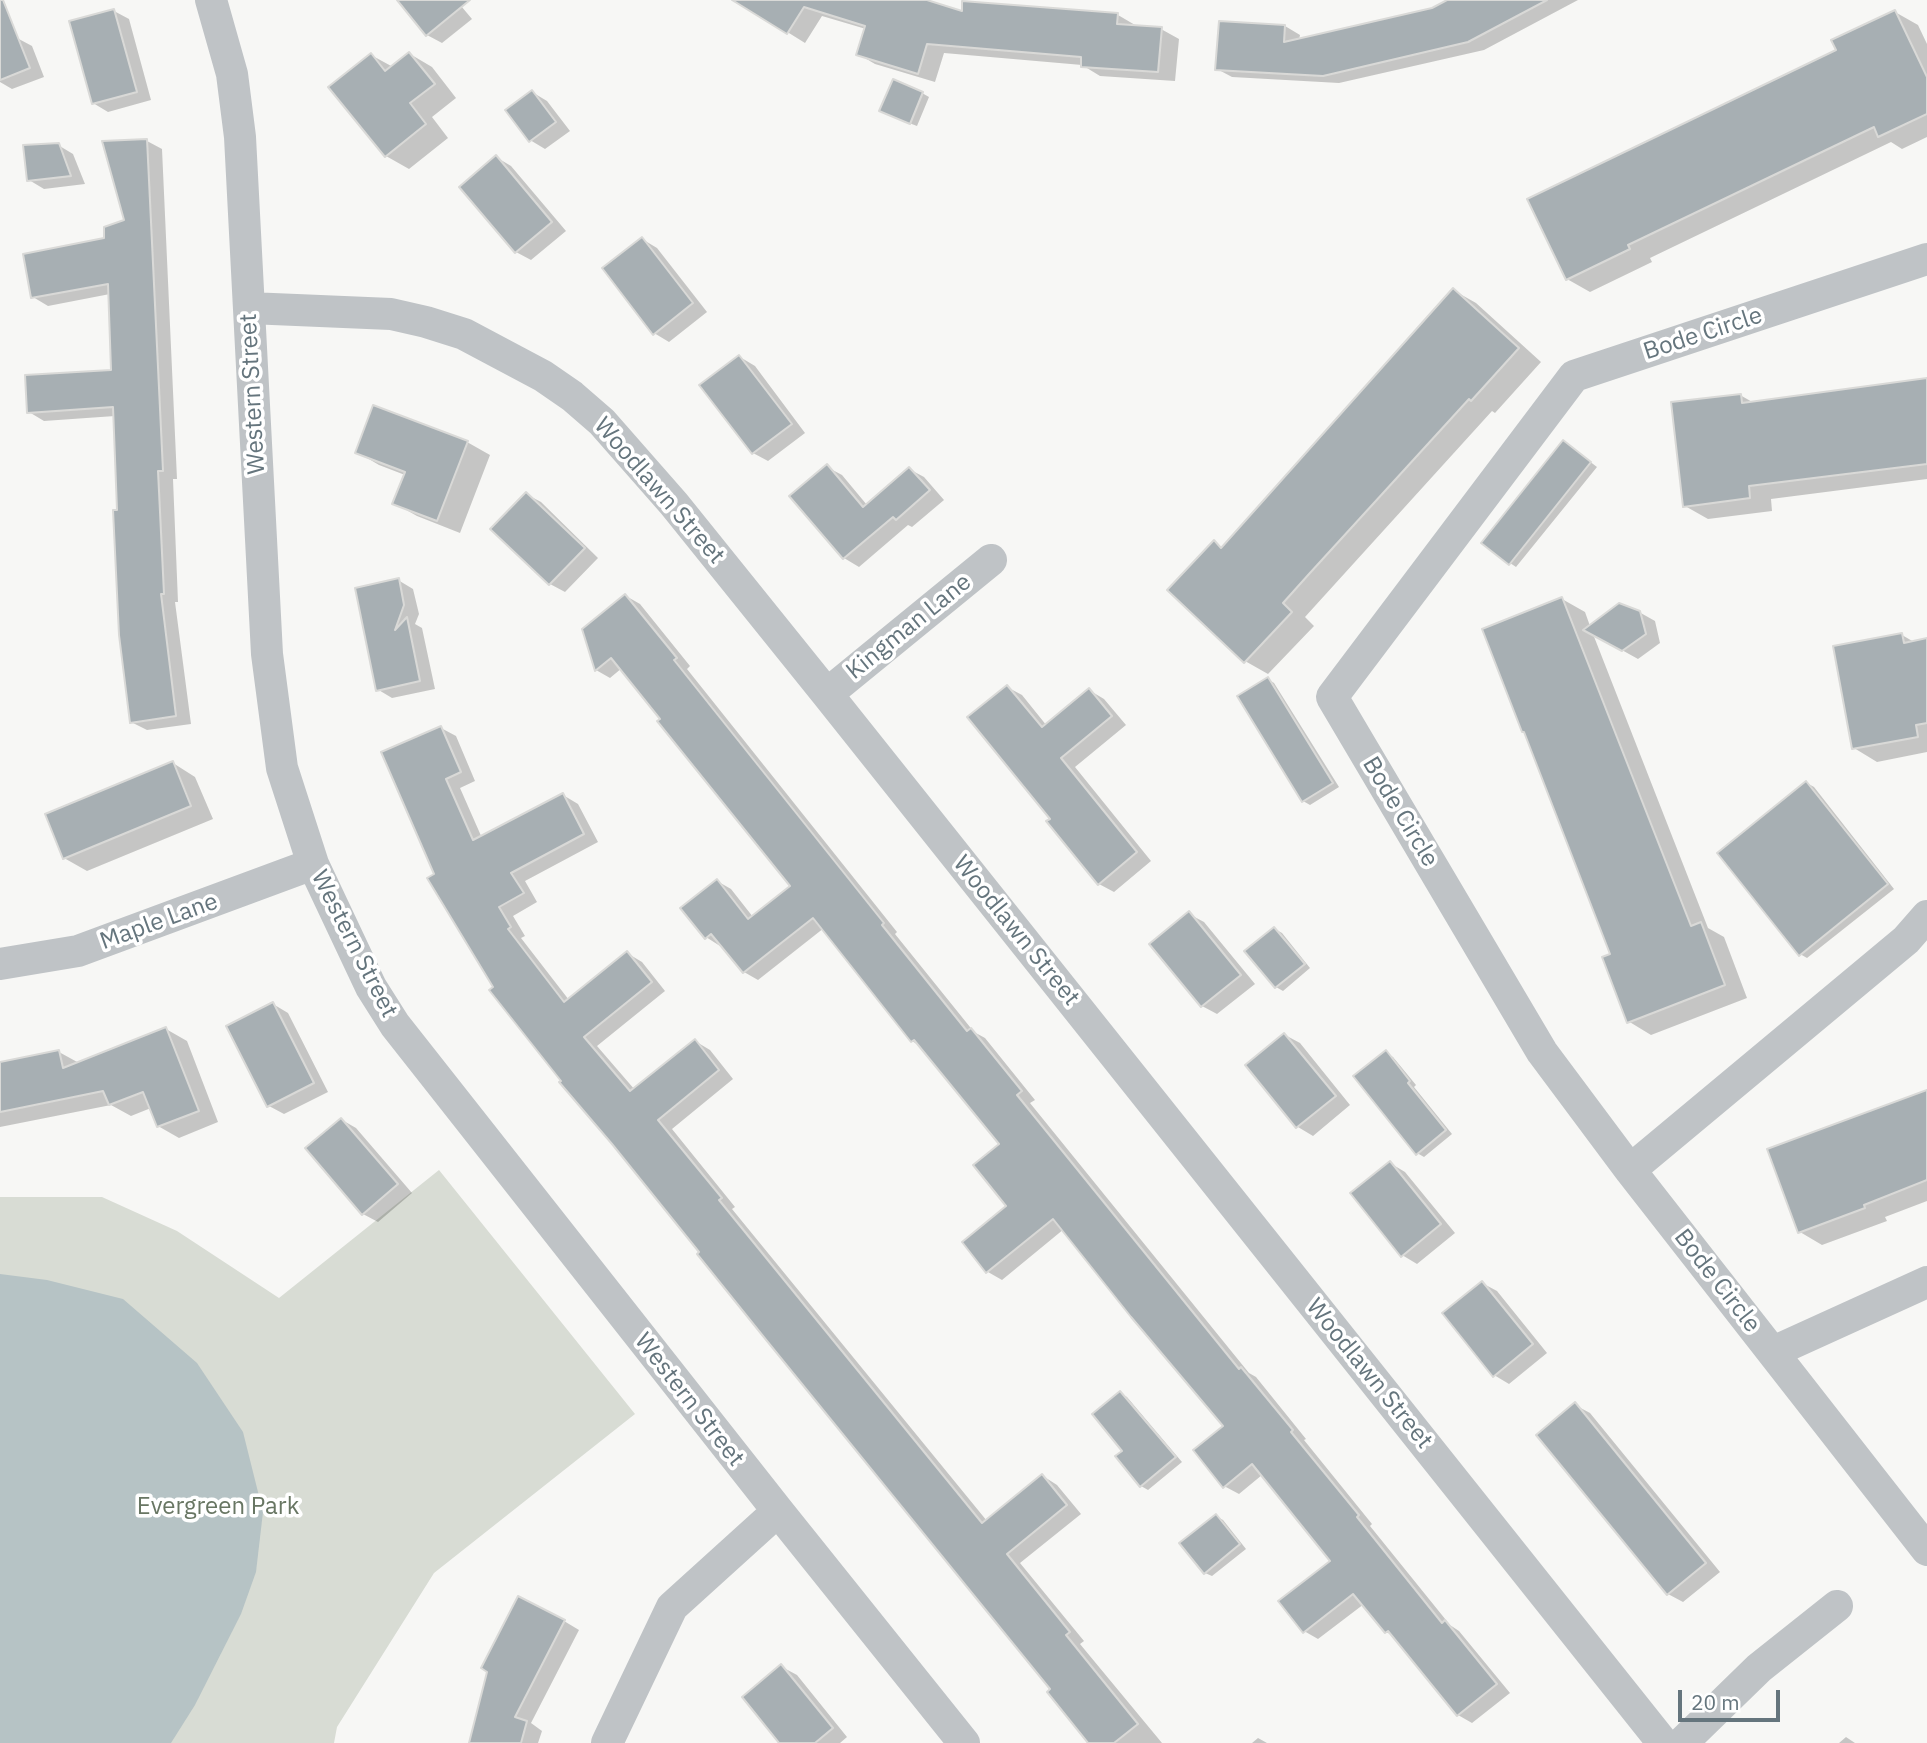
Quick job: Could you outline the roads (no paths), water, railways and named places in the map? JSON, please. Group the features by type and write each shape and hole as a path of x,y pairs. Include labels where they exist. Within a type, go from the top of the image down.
{"street":[{"name":"Western Street","path":"211,0 232,74 240,137 267,654 282,768 313,864 371,987 395,1025 964,1743"},
{"name":"Bode Circle","path":"1927,259 1574,376 1332,697 1542,1052 1630,1170 1927,1550"},
{"name":"Woodlawn Street","path":"249,308 391,314 426,321 464,334 543,376 602,422 628,450 827,694 1663,1743"},
{"name":"Kingman Lane","path":"827,694 990,560"},
{"name":"Maple Lane","path":"0,964 78,951 313,864"},
{"path":"1630,1170 1906,940 1927,916"},
{"path":"1773,1352 1927,1282"},
{"path":"607,1743 672,1607 778,1511"},
{"path":"1682,1743 1759,1668 1837,1606"}],"park label":[{"name":"Evergreen Park","path":"218,1507"}]}
